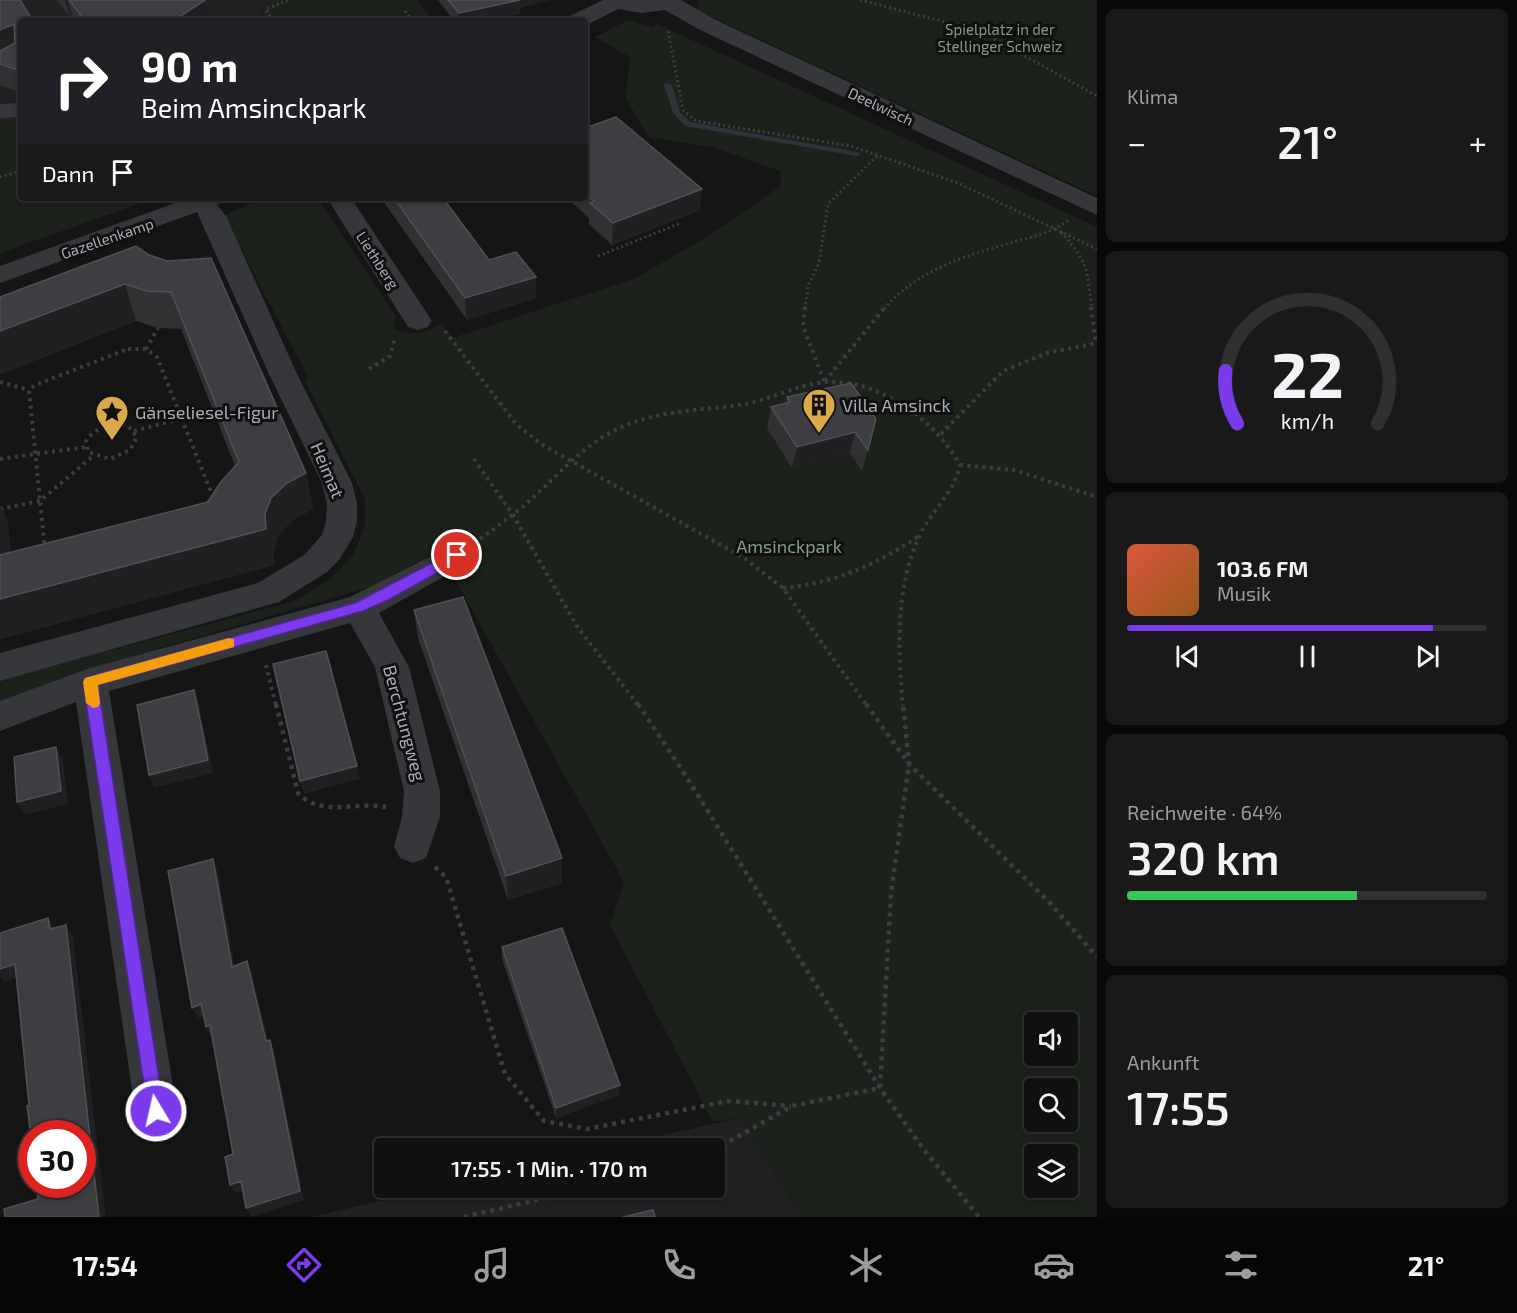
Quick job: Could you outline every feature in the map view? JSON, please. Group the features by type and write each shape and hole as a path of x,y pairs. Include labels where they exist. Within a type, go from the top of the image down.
{"street":[{"path":"584,18 615,1 641,7 668,1"},
{"name":"Deelwisch","path":"668,1 708,25 1094,205"},
{"path":"0,111 18,110"},
{"name":"Gazellenkamp","path":"0,275 205,201"},
{"name":"Heimat","path":"0,667 267,593 295,580 314,567 329,551 339,533 343,518 343,499 337,483 283,374 208,201"},
{"name":"Liethberg","path":"341,201 418,321"},
{"path":"0,716 90,682 358,608 383,597 457,555"},
{"name":"Berchtungweg","path":"358,608 374,631 392,667 422,791 417,831"},
{"path":"90,682 156,1111"}],"path":[{"path":"270,18 266,9 288,0"},
{"path":"860,0 980,31 1097,96"},
{"path":"405,11 410,18"},
{"path":"665,25 683,110 687,116 705,123 851,146 958,183 1097,249"},
{"path":"824,382 803,326 808,286 819,263 828,204 877,156"},
{"path":"0,177 18,172"},
{"path":"824,382 833,366 858,342 893,298 915,280 943,267 1058,229 1094,205"},
{"path":"598,256 681,224"},
{"path":"941,434 1003,371 1047,352 1097,343 1086,265 1081,254 1058,229"},
{"path":"369,369 386,360 396,336 418,321 440,324 516,424 540,444 570,463 744,558 783,588 909,764 1050,903 1097,957"},
{"path":"146,350 158,328"},
{"path":"29,390 35,385 128,349 146,350 157,357 180,420 213,497 192,521 48,555 40,563"},
{"path":"0,382 29,390"},
{"path":"457,555 513,515 570,463 603,437 645,417 666,412 763,401 824,382 838,382 868,390 905,408 941,434 960,465 958,475 919,536 908,571 901,619 899,664 909,764 891,893 880,1088"},
{"path":"29,390 45,550 48,555"},
{"path":"86,447 89,435 101,427 122,424 134,431 213,410"},
{"path":"86,447 93,456 109,459 126,453 136,442 134,431"},
{"path":"0,459 35,452 86,447"},
{"path":"0,509 40,501 93,456"},
{"path":"474,459 513,515 578,628 634,698 686,776 880,1088 924,1150 979,1217"},
{"path":"960,465 1010,467 1034,472 1097,497"},
{"path":"203,508 212,512"},
{"path":"783,588 831,583 872,565 919,536"},
{"path":"259,635 298,793 312,806 324,808 357,803 381,805 417,831 446,877 505,1074 544,1122 587,1129 728,1101 792,1106 880,1088"},
{"path":"725,1144 792,1106"},
{"path":"464,1217 545,1198"}],"shaded area":[{"path":"0,0 282,0 260,10 264,18 18,18 18,123 0,123"},
{"path":"740,1118 803,1217 312,1217 392,1198 725,1198 725,1138 649,1138"}],"green space":[{"path":"282,0 417,0 432,18 264,18 260,10"},
{"name":"Spielplatz in der Stellinger Schweiz","path":"697,0 1097,0 1097,196 699,11"},
{"name":"Amsinckpark","path":"628,20 655,28 655,23 1097,227 1097,1217 803,1217 740,1118 713,1122 610,925 624,882 456,581 429,556 370,587 85,670 0,702 0,680 294,601 329,580 354,554 365,525 365,499 305,381 308,377 224,216 256,201 320,201 396,317 393,324 396,330 420,333 442,323 452,338 634,279 708,236 781,186 780,171 715,148 648,137 626,98 630,57 595,37"},
{"path":"0,123 18,123 18,201 147,201 0,253"}],"building":[{"path":"0,0 20,0 31,18 18,18 18,70 0,64 0,51 15,43 14,24 0,30"},
{"path":"69,0 205,0 178,18 83,18"},
{"path":"448,0 520,0 459,13"},
{"path":"616,117 702,189 613,223 590,203 594,201 588,196 588,127"},
{"path":"396,201 445,201 489,260 516,252 536,277 465,298"},
{"path":"136,246 149,255 167,261 211,258 306,473 287,483 271,498 265,514 266,529 0,599 0,555 208,502 220,483 239,462 171,292 147,291 125,284 0,331 0,297"},
{"path":"851,383 876,419 868,450 855,432 797,447 771,407 790,402 787,397"},
{"path":"463,597 562,858 506,876 414,610"},
{"path":"326,651 357,766 300,781 273,664"},
{"path":"194,690 208,760 149,775 137,705"},
{"path":"56,747 61,791 17,802 14,757"},
{"path":"213,859 232,967 247,961 266,1041 270,1040 300,1191 246,1208 241,1181 230,1185 225,1157 233,1154 210,1025 206,1027 201,1004 192,1008 168,871"},
{"path":"48,918 50,929 66,925 88,1120 29,1120 15,964 0,969 0,933"},
{"path":"562,928 620,1085 556,1108 502,947"},
{"path":"96,1190 99,1217 5,1217 4,1209 38,1199 96,1198"},
{"path":"653,1210 655,1217 623,1217"}],"waterway":[{"path":"668,85 677,113 688,124 857,154"}],"slow traffic":[{"path":"93,703 90,682 229,643"}],"place":[{"name":"Villa Amsinck","path":"819,434"},
{"name":"Gänseliesel-Figur","path":"112,441"}],"route":[{"path":"156,1111 90,682 358,608 383,597 457,555"}]}
